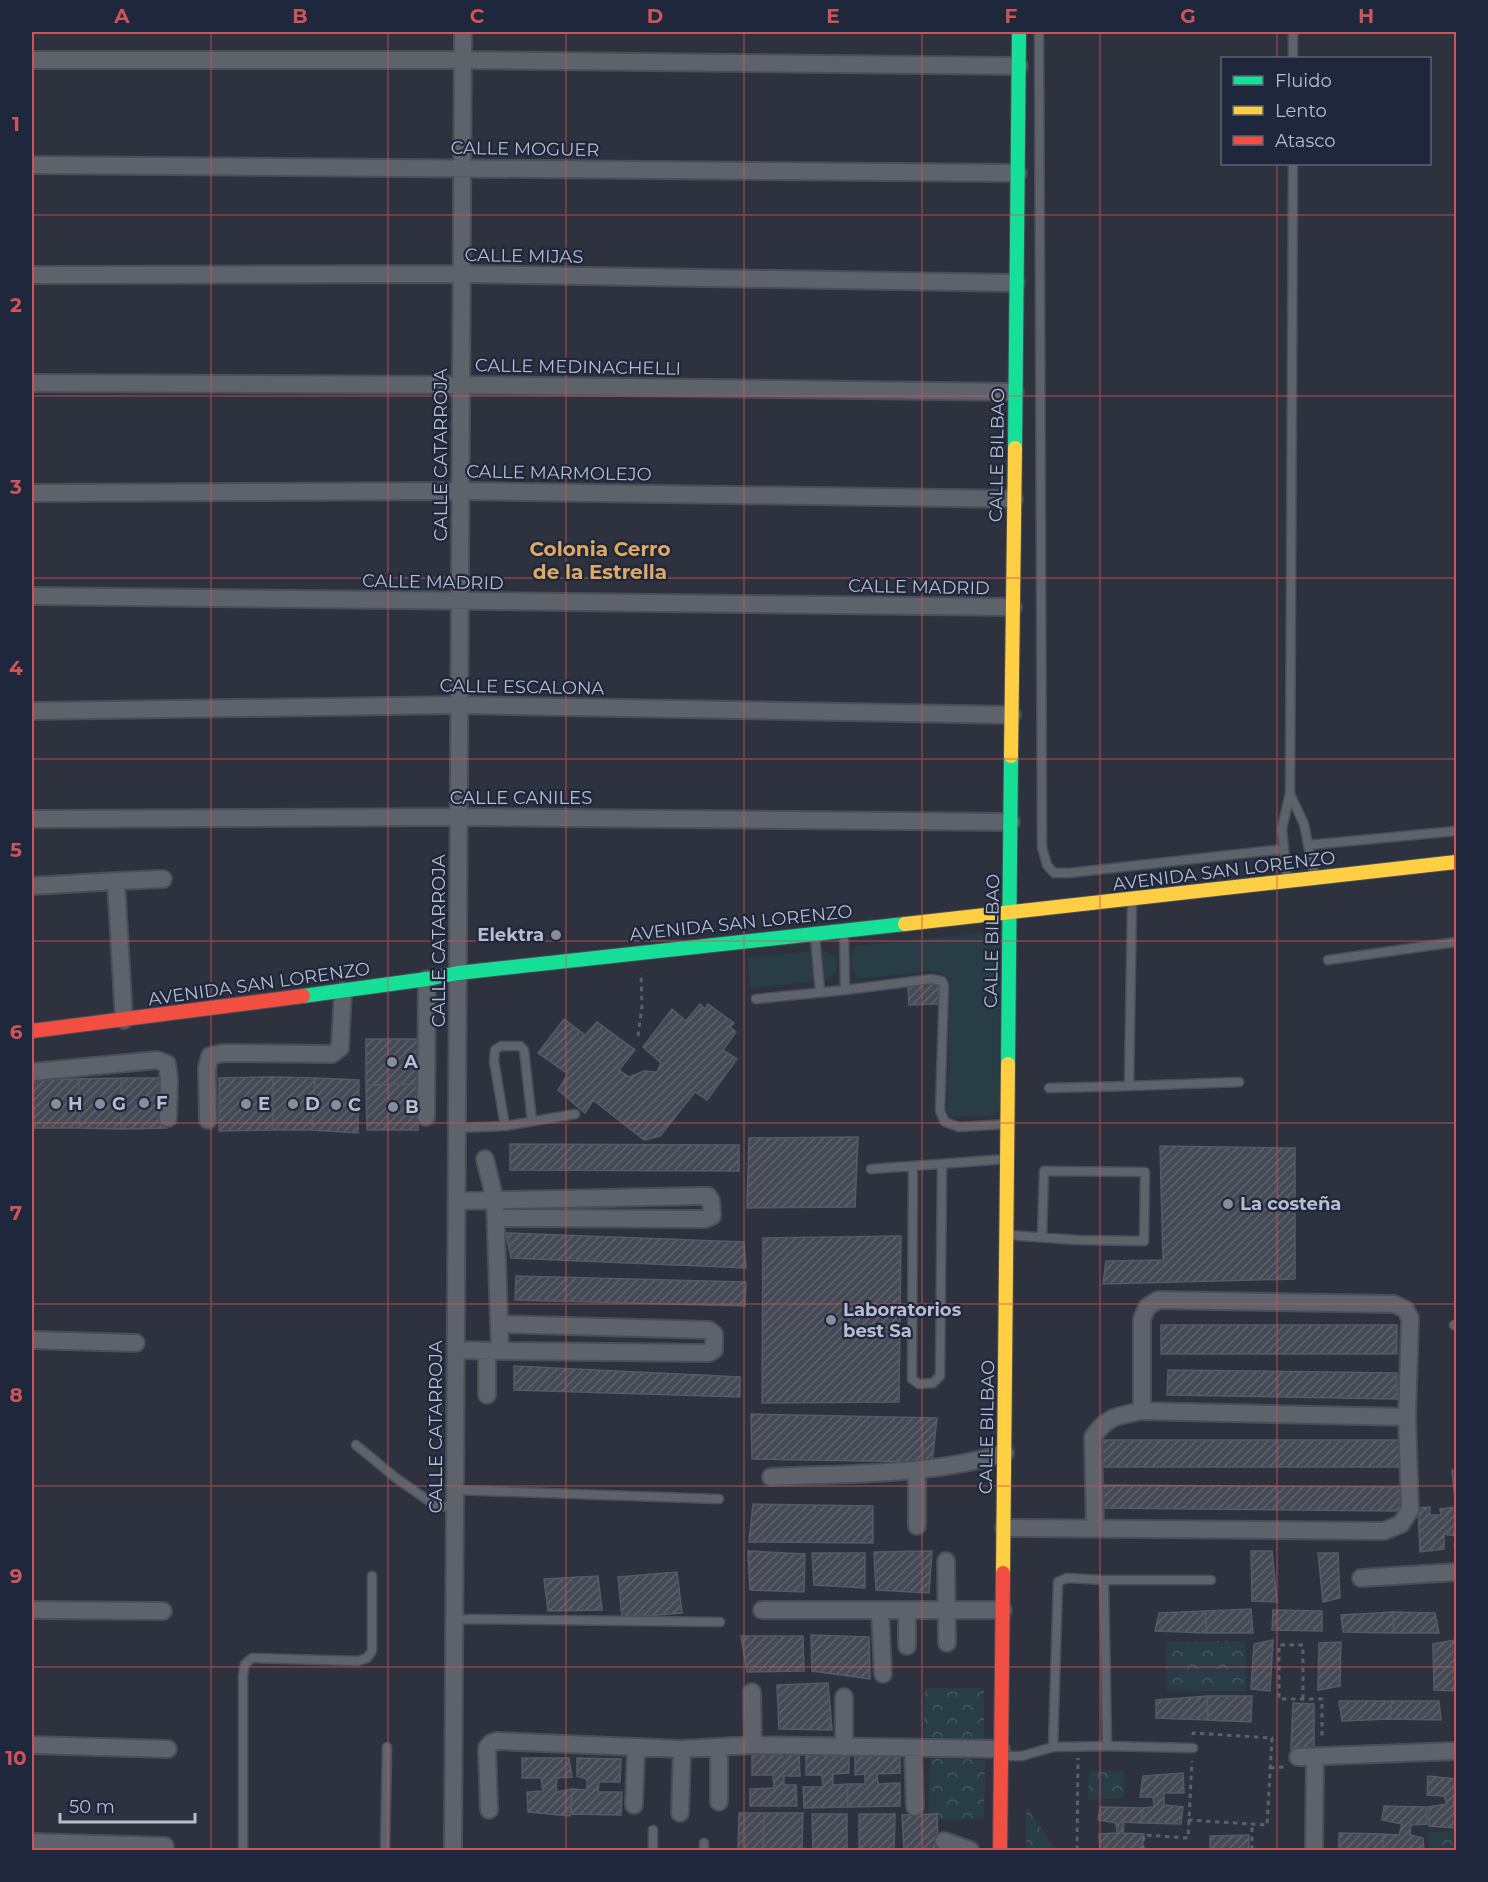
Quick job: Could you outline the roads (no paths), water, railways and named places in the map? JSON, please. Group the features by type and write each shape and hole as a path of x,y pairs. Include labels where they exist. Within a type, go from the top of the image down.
{"street":[{"name":"CALLE CATARROJA","path":"453,1851 464,32"},
{"name":"CALLE BILBAO","path":"1000,1851 1019,32"},
{"path":"32,60 463,60 1019,66"},
{"name":"CALLE MOGUER","path":"32,165 1018,173"},
{"name":"CALLE MIJAS","path":"32,274 462,274 1017,283"},
{"name":"CALLE MEDINACHELLI","path":"32,383 1015,392"},
{"name":"CALLE MARMOLEJO","path":"32,493 461,491 1014,499"},
{"name":"CALLE MADRID","path":"32,596 1013,608"},
{"name":"CALLE ESCALONA","path":"32,711 459,705 1012,715"},
{"name":"CALLE CANILES","path":"32,819 459,817 1011,822"},
{"name":"AVENIDA SAN LORENZO","path":"32,1031 343,991 458,973 1010,912 1132,901 1456,862"},
{"path":"32,886 164,879"},
{"path":"116,881 124,1020"},
{"path":"426,1117 427,979"},
{"path":"208,1120 207,1068 210,1056 223,1053 332,1054 340,1048 343,991"},
{"path":"32,1072 157,1060 167,1065 168,1118"},
{"path":"485,1159 495,1200 499,1324 488,1395"},
{"path":"457,1201 708,1196 711,1201 712,1216 705,1219 496,1218"},
{"path":"1004,1528 1384,1531 1401,1524 1410,1510 1407,1417 1410,1318 1405,1309 1394,1304 1158,1300 1147,1307 1142,1319 1142,1412"},
{"path":"456,1350 709,1353 714,1350 714,1334 710,1330 499,1324"},
{"path":"32,1340 136,1343"},
{"path":"1095,1528 1093,1437 1101,1424 1115,1416 1142,1412 1407,1417"},
{"path":"771,1477 917,1470 1005,1453"},
{"path":"917,1470 917,1526"},
{"path":"946,1561 947,1643"},
{"path":"1361,1578 1456,1572"},
{"path":"32,1610 163,1611"},
{"path":"762,1610 1003,1610"},
{"path":"907,1610 907,1646"},
{"path":"880,1611 883,1674"},
{"path":"752,1692 753,1745"},
{"path":"844,1697 844,1747"},
{"path":"489,1810 487,1748 491,1743 497,1741 682,1749 753,1745 1001,1752"},
{"path":"32,1745 168,1749"},
{"path":"634,1805 636,1747"},
{"path":"718,1802 719,1748"},
{"path":"913,1748 915,1808"},
{"path":"680,1813 682,1749"},
{"path":"1298,1757 1456,1751"},
{"path":"1314,1851 1318,1756"},
{"path":"944,1841 970,1851"},
{"path":"32,1842 165,1846"}],"lane":[{"path":"1039,32 1042,847 1047,865 1054,873 1069,873 1284,849"},
{"path":"1293,32 1293,57"},
{"path":"1287,882 1282,828 1290,793 1293,165"},
{"path":"1290,793 1304,824 1315,879"},
{"path":"1308,845 1456,831"},
{"path":"1129,1086 1132,901"},
{"path":"844,930 845,990"},
{"path":"815,933 820,992"},
{"path":"1328,960 1456,942"},
{"path":"756,999 931,979 942,981 945,991 940,1111 945,1122 959,1127 1008,1124"},
{"path":"505,1126 494,1061 495,1050 501,1046 519,1046 524,1050 532,1121"},
{"path":"1049,1088 1239,1082"},
{"path":"457,1128 505,1126 575,1114"},
{"path":"871,1169 1008,1159"},
{"path":"914,1167 912,1379 919,1384 933,1383 940,1376 942,1164"},
{"path":"1007,1234 1078,1240 1144,1241 1145,1172 1044,1171 1042,1236"},
{"path":"356,1445 396,1478 436,1506 455,1498 719,1499"},
{"path":"243,1851 243,1675 245,1664 252,1658 358,1661 367,1658 372,1651 372,1576"},
{"path":"1053,1747 1058,1582 1067,1578 1211,1580"},
{"path":"1104,1580 1107,1746"},
{"path":"454,1620 720,1622"},
{"path":"386,1851 387,1747"},
{"path":"1001,1752 1022,1756 1053,1747 1193,1748"},
{"path":"653,1830 653,1851"}],"place":[{"name":"Elektra","path":"556,935"},
{"name":"A","path":"392,1062"},
{"name":"F","path":"144,1103"},
{"name":"H","path":"56,1104"},
{"name":"G","path":"100,1104"},
{"name":"E","path":"246,1104"},
{"name":"D","path":"293,1104"},
{"name":"C","path":"336,1105"},
{"name":"B","path":"393,1107"},
{"name":"La costeña","path":"1228,1204"},
{"name":"Laboratorios best Sa","path":"831,1320"}],"district":[{"name":"Colonia Cerro de la Estrella","path":"600,560"}]}
